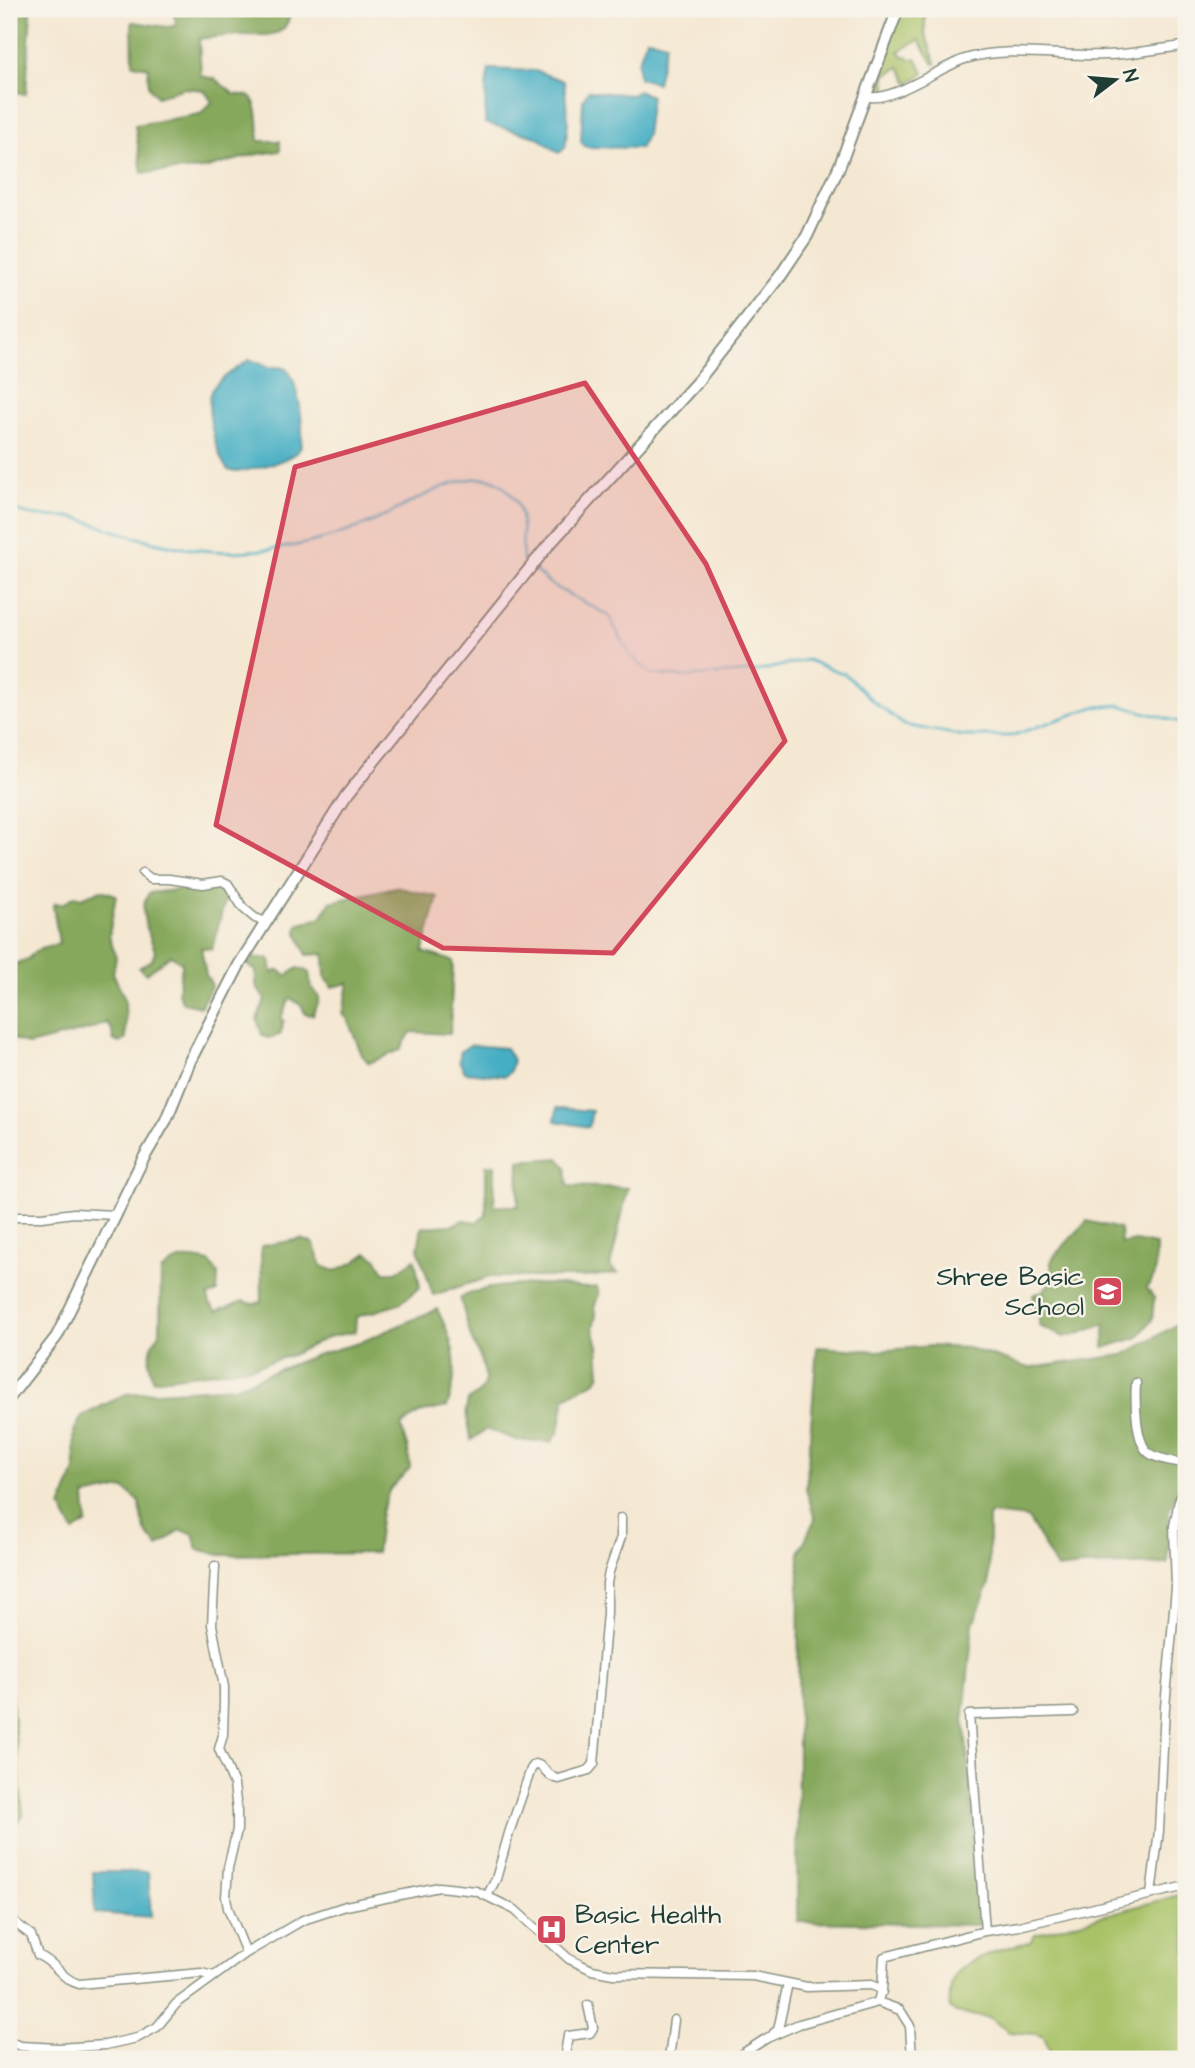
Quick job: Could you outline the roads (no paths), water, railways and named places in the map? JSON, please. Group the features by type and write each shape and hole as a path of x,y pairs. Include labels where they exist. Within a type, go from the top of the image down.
{"main road":[{"path":"9,1398 57,1336 115,1215 166,1121 190,1062 239,965 346,796 547,547 671,412 780,276 807,236 840,165 898,9"}],"street":[{"path":"866,96 870,98 887,94 974,57 1054,53 1104,55 1186,46"},
{"path":"143,873 151,879 202,884 222,881 228,884 243,908 255,918 266,922"},
{"path":"9,1217 74,1213 115,1215"},
{"path":"1136,1383 1136,1410 1143,1446 1150,1454 1186,1464"},
{"path":"1151,1894 1159,1831 1165,1707 1176,1588 1174,1525 1186,1480"},
{"path":"488,1896 535,1764 540,1765 553,1778 559,1779 589,1770 594,1764 607,1613 607,1583 621,1537 621,1518"},
{"path":"215,1566 212,1625 225,1701 223,1735 219,1749 234,1784 237,1811 237,1830 228,1868 226,1897 246,1953"},
{"path":"985,1931 968,1715 1073,1712"},
{"path":"878,2002 882,1992 884,1957 985,1931 1019,1926 1186,1886"},
{"path":"12,2059 9,2044 58,2048 104,2045 137,2038 157,2027 176,2004 246,1953 303,1920 346,1906 439,1887 464,1888 488,1896 515,1910 569,1959 592,1970 613,1974 753,1976 820,1988 871,1985 877,1986 882,1992"},
{"path":"9,1918 30,1935 38,1955 52,1961 64,1977 79,1984 201,1973 214,1976"},
{"path":"734,2059 778,2030 788,1983"},
{"path":"768,2038 799,2024 878,2002 900,2010 910,2026 912,2059"},
{"path":"568,2059 568,2036 588,2033 593,2028 588,2005"},
{"path":"669,2059 674,2020"}],"water":[{"path":"647,38 666,43 657,83 639,78 638,62"},
{"path":"489,69 536,71 564,81 568,122 565,148 559,153 537,137 485,123"},
{"path":"588,91 631,95 638,91 651,96 646,135 640,148 586,147 581,142 583,100"},
{"path":"249,360 269,367 284,368 290,374 298,396 302,423 301,445 298,451 286,459 236,472 228,470 219,454 210,417 210,396 220,380"},
{"path":"470,1045 506,1048 513,1060 510,1072 505,1076 465,1072 459,1061 461,1051"},
{"path":"557,1108 592,1111 589,1127 555,1121"},
{"path":"93,1872 148,1872 151,1917 95,1913"}],"waterway":[{"path":"9,507 34,516 80,519 127,535 189,549 269,550 347,532 461,481 490,479 504,487 517,502 522,520 523,560 529,565"},
{"path":"534,570 553,586 608,615 631,656 651,674 684,677 758,671 807,660 845,674 873,701 904,725 964,736 1011,736 1094,707 1119,705 1186,724"}],"place":[{"name":"Shree Basic School","path":"1107,1292"},
{"name":"Basic Health Center","path":"552,1930"}]}
